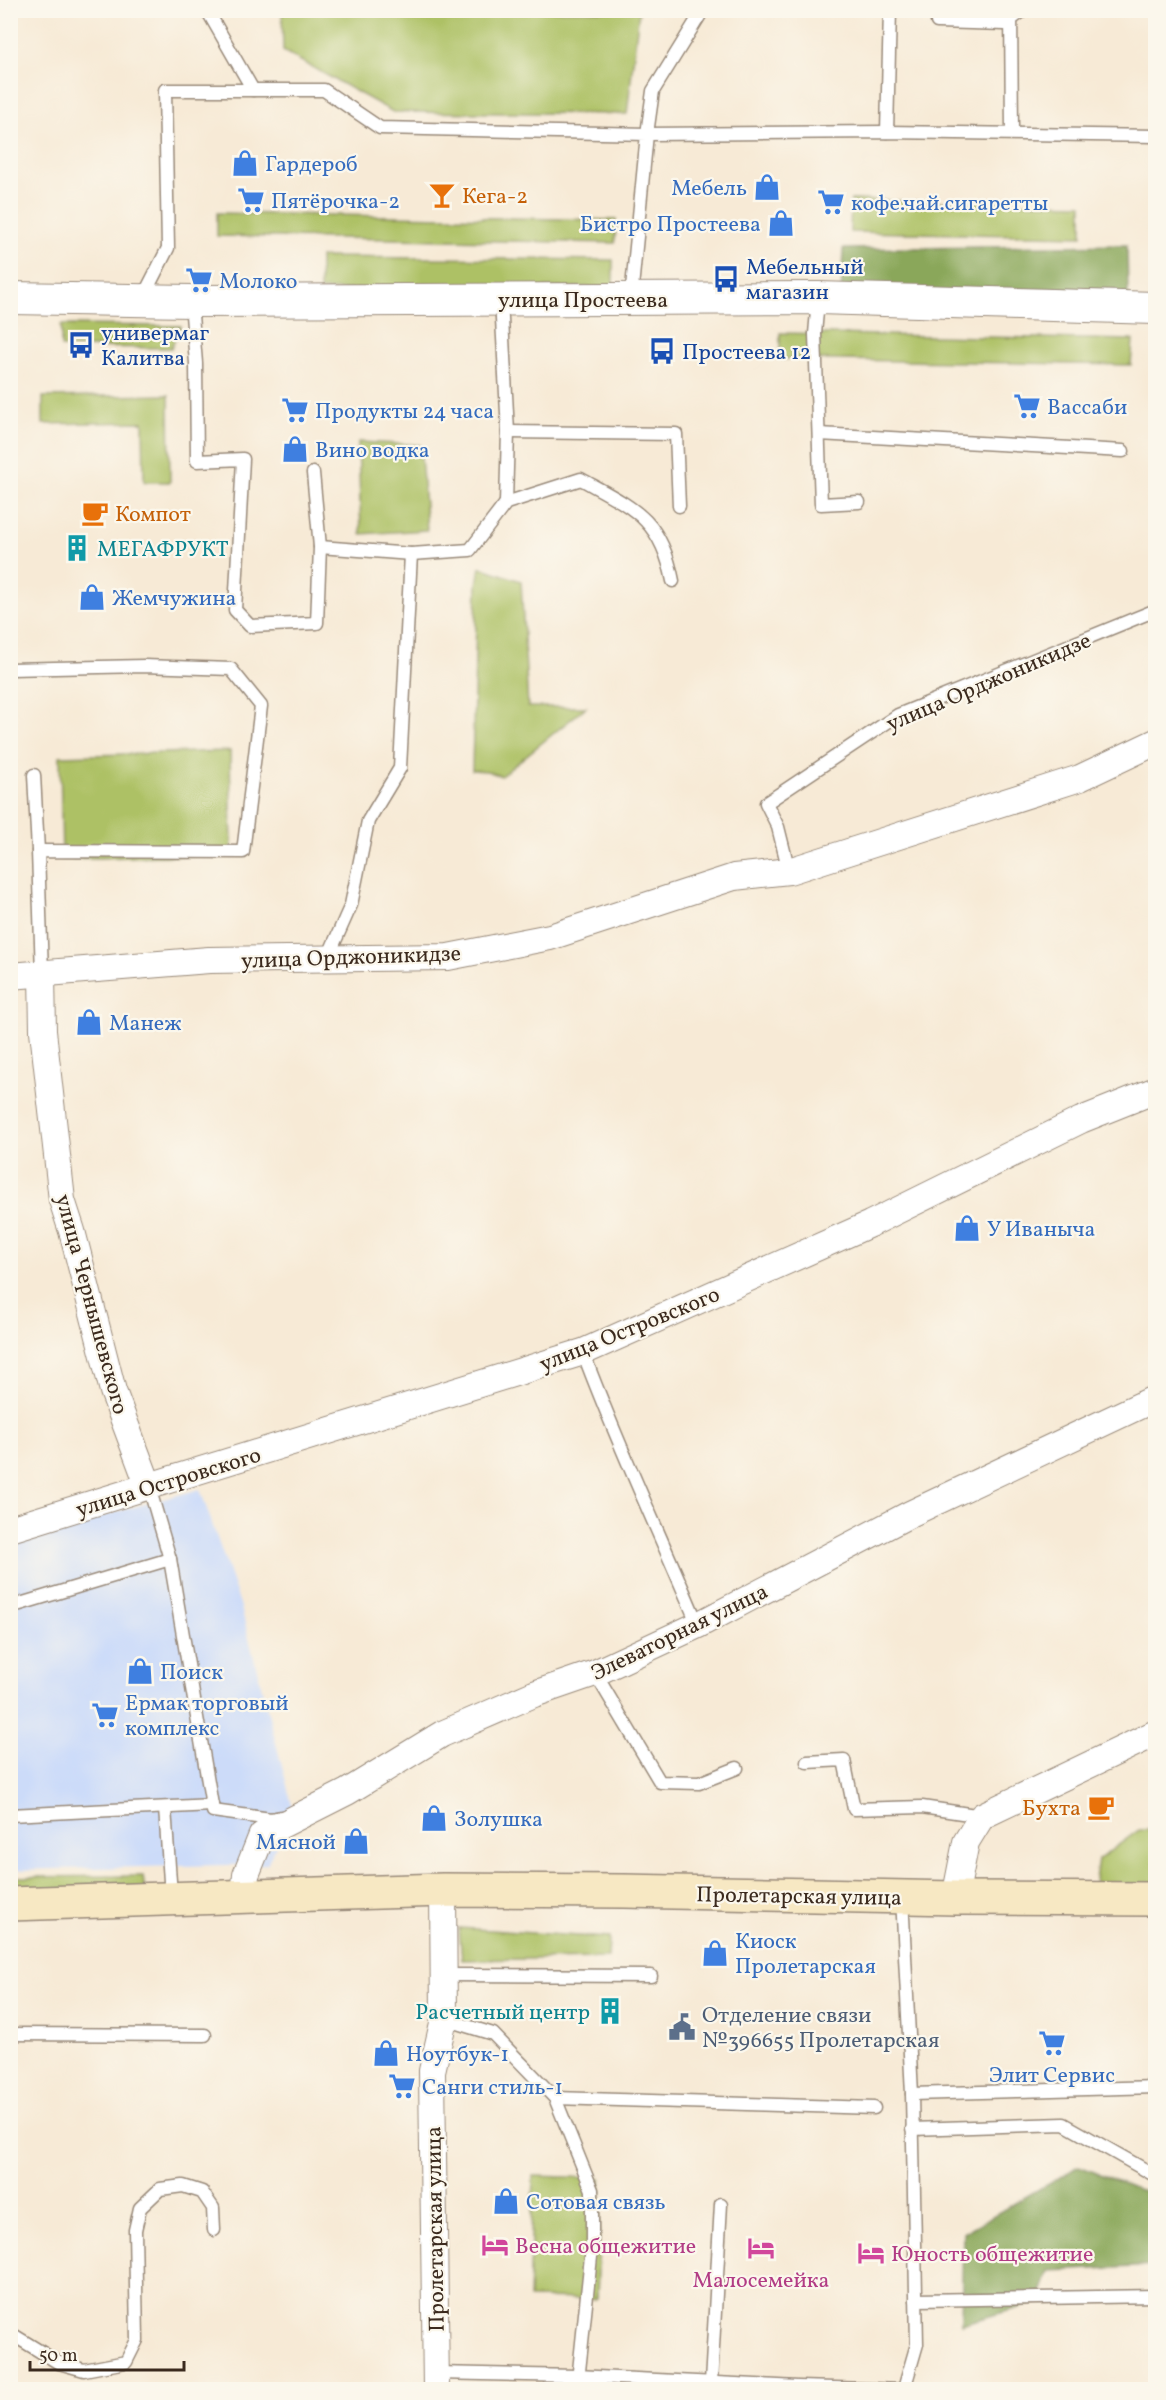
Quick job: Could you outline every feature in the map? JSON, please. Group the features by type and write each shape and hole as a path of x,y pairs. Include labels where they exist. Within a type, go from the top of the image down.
{"main road":[{"name":"Пролетарская улица","path":"10,1905 443,1890 1155,1899"}],"street":[{"name":"улица Простеева","path":"10,298 191,302 818,298 1155,308"},
{"name":"улица Орджоникидзе","path":"10,976 208,960 448,957 550,937 734,877 789,871 1080,778 1155,742"},
{"name":"улица Чернышевского","path":"42,974 43,1031 62,1200 113,1391 149,1487"},
{"name":"улица Островского","path":"10,1529 583,1352 870,1224 1081,1120 1155,1090"},
{"name":"Элеваторная улица","path":"244,1897 246,1875 262,1835 346,1792 442,1734 534,1694 596,1673 698,1625 910,1514 1155,1398"},
{"path":"955,1898 966,1842 982,1816 1155,1733"},
{"name":"Пролетарская улица","path":"436,2381 432,2071 444,2019 443,1890"}],"lane":[{"path":"207,10 253,90"},
{"path":"630,299 653,91 702,10"},
{"path":"887,132 890,10"},
{"path":"937,10 936,22 1005,24 1012,15 1024,10"},
{"path":"1012,15 1012,133"},
{"path":"141,300 168,248 165,90 324,90 380,128 647,134 887,132 1155,136"},
{"path":"818,298 816,334 821,504 859,502"},
{"path":"501,299 508,432 506,503"},
{"path":"191,302 196,363 197,461 243,459 235,610 250,626 317,623 320,547 313,473"},
{"path":"508,432 676,434 679,506"},
{"path":"819,434 1123,451"},
{"path":"320,547 411,554 470,550 506,503 581,479 634,508 656,532 669,559 673,581"},
{"path":"327,960 351,905 368,821 400,768 411,554"},
{"name":"улица Орджоникидзе","path":"789,871 778,827 766,804 898,715 1155,610"},
{"path":"10,669 144,666 231,669 261,706 243,852 38,851"},
{"path":"34,775 42,974"},
{"path":"583,1352 601,1402 698,1625"},
{"path":"149,1487 170,1558 213,1811 271,1820 298,1815"},
{"path":"10,1607 170,1558"},
{"path":"596,1673 660,1782 699,1783 737,1768"},
{"path":"1121,1748 1155,1746"},
{"path":"807,1762 844,1760 854,1809 922,1807 982,1816"},
{"path":"10,1815 212,1805"},
{"path":"165,1808 171,1899"},
{"path":"436,2381 577,2376 798,2388 904,2389 916,2344 916,2301 912,2094 902,1897"},
{"path":"443,1975 651,1976"},
{"path":"444,2019 493,2034 555,2098 592,2190 592,2247 577,2390"},
{"path":"10,2034 205,2035"},
{"path":"912,2094 1155,2087"},
{"path":"555,2098 874,2108"},
{"path":"912,2129 1064,2124 1155,2176"},
{"path":"10,2333 58,2363 84,2370 126,2362 137,2340 135,2230 140,2208 160,2189 183,2186 202,2192 213,2208 214,2230"},
{"path":"711,2383 721,2204"},
{"path":"916,2301 1155,2296"}],"shaded area":[{"path":"200,1489 240,1604 293,1809 267,1864 11,1870 11,1541"}],"green space":[{"path":"282,11 639,11 627,114 393,112 283,51"},
{"path":"851,200 1082,204 1082,236 850,232"},
{"path":"217,213 616,220 615,243 217,236"},
{"path":"1127,245 1128,296 841,298 843,249"},
{"path":"320,257 613,260 613,287 320,290"},
{"path":"61,325 181,326 171,348 61,347"},
{"path":"780,333 1133,340 1131,365 780,359"},
{"path":"169,395 170,482 144,482 143,422 43,424 43,397"},
{"path":"358,442 420,445 427,530 361,534"},
{"path":"480,567 521,581 528,707 586,707 501,776 487,771 472,770 477,584"},
{"path":"230,751 232,854 62,859 60,756"},
{"path":"1139,1830 1155,1830 1155,1890 1093,1892 1098,1860"},
{"path":"143,1876 145,1893 11,1892 11,1877"},
{"path":"459,1928 609,1938 608,1958 462,1960"},
{"path":"1079,2166 1155,2196 1155,2266 1049,2271 1037,2303 961,2324 963,2233"},
{"path":"533,2176 601,2178 597,2299 529,2298"}],"place":[{"name":"Гардероб","path":"245,163"},
{"name":"Мебель","path":"767,187"},
{"name":"Кега-2","path":"442,195"},
{"name":"Пятёрочка-2","path":"251,200"},
{"name":"кофе.чай.сигаретты","path":"831,202"},
{"name":"Бистро Простеева","path":"781,223"},
{"name":"Мебельный магазин","path":"726,279"},
{"name":"Молоко","path":"199,280"},
{"name":"универмаг Калитва","path":"81,345"},
{"name":"Простеева 12","path":"662,351"},
{"name":"Вассаби","path":"1027,406"},
{"name":"Продукты 24 часа","path":"295,410"},
{"name":"Вино водка","path":"295,449"},
{"name":"Компот","path":"95,513"},
{"name":"МЕГАФРУКТ","path":"77,548"},
{"name":"Жемчужина","path":"92,597"},
{"name":"Манеж","path":"89,1022"},
{"name":"У Иваныча","path":"967,1228"},
{"name":"Поиск","path":"140,1671"},
{"name":"Ермак торговый комплекс","path":"105,1715"},
{"name":"Бухта","path":"1101,1807"},
{"name":"Золушка","path":"434,1818"},
{"name":"Мясной","path":"356,1841"},
{"name":"Киоск Пролетарская","path":"715,1953"},
{"name":"Расчетный центр","path":"610,2011"},
{"name":"Отделение связи №396655 Пролетарская","path":"682,2027"},
{"name":"Элит Сервис","path":"1052,2043"},
{"name":"Ноутбук-1","path":"386,2053"},
{"name":"Санги стиль-1","path":"402,2086"},
{"name":"Сотовая связь","path":"506,2201"},
{"name":"Весна общежитие","path":"495,2245"},
{"name":"Малосемейка","path":"761,2248"},
{"name":"Юность общежитие","path":"871,2253"}]}
